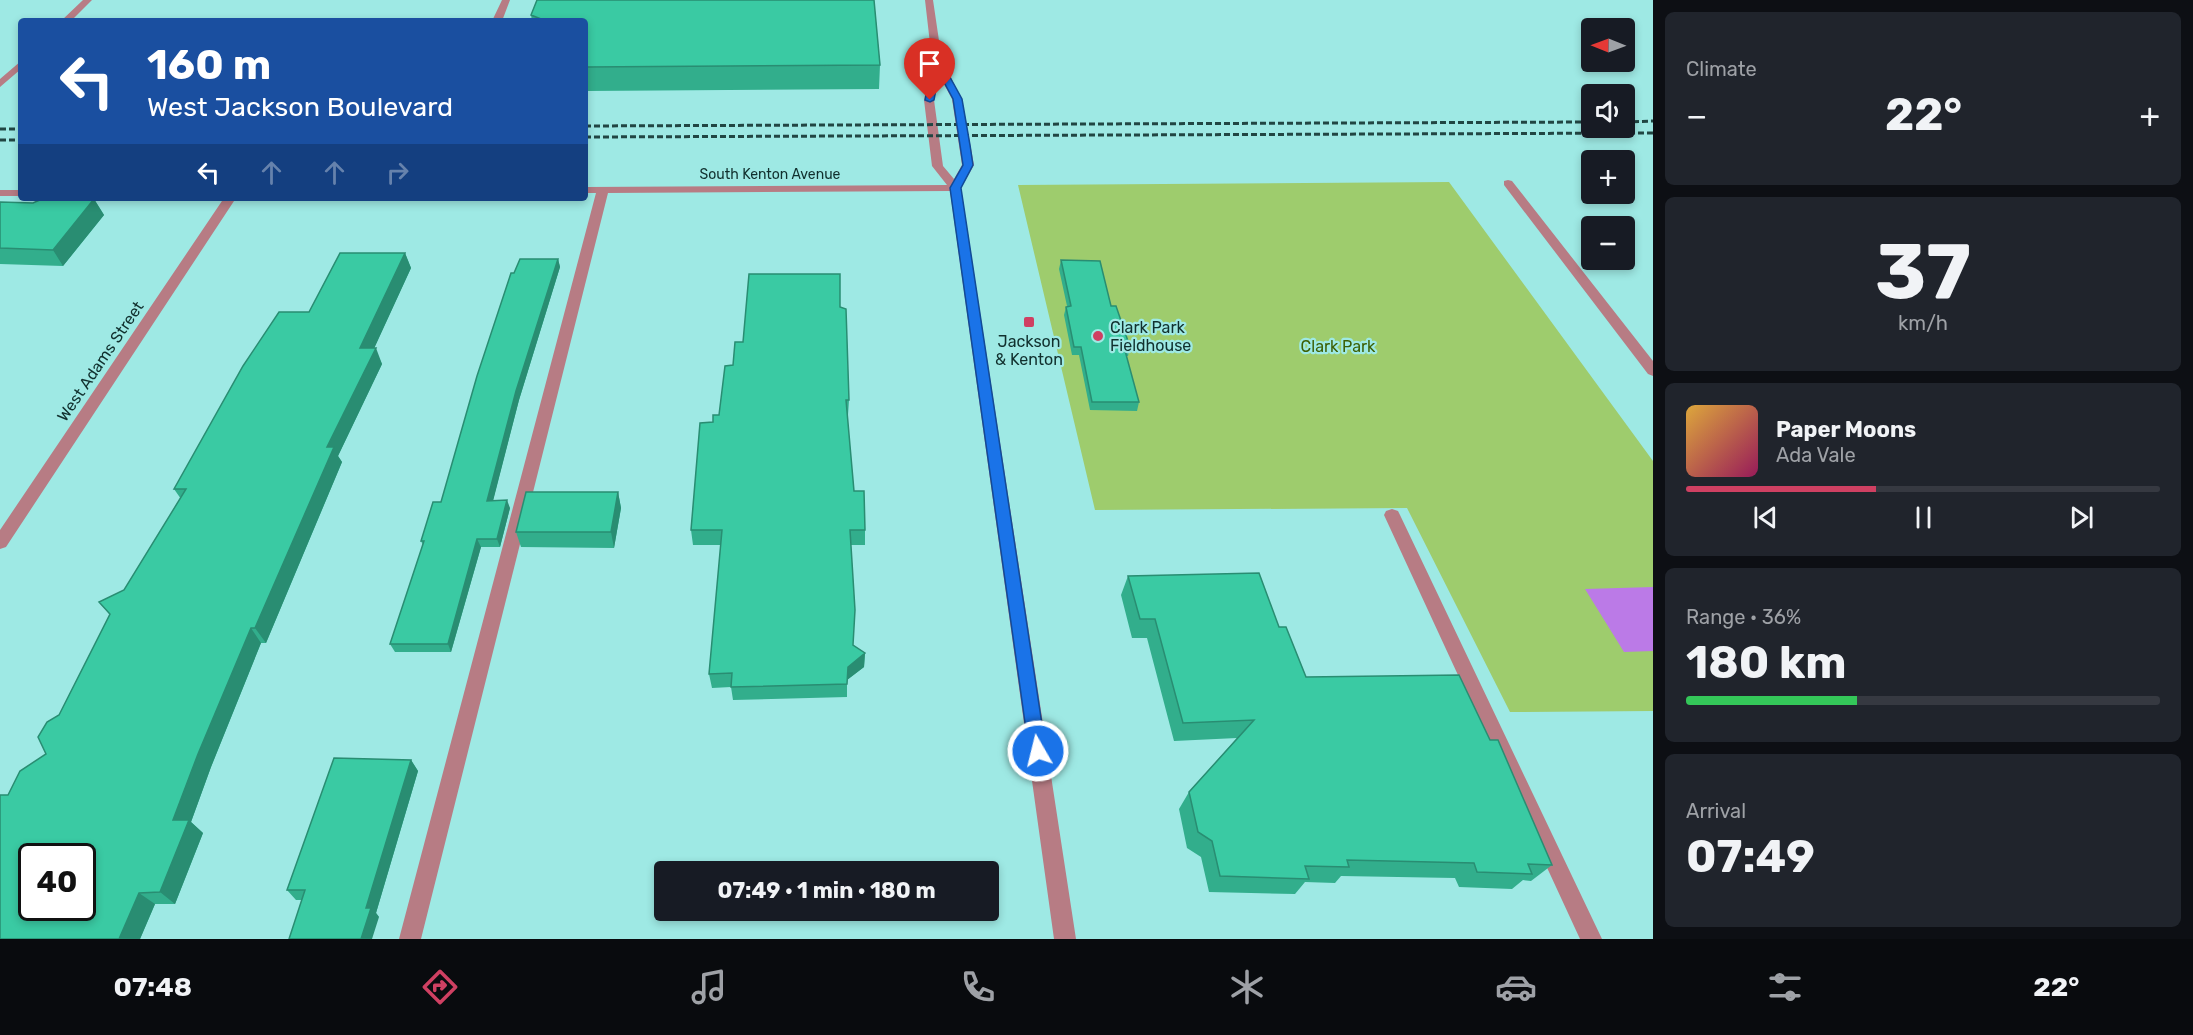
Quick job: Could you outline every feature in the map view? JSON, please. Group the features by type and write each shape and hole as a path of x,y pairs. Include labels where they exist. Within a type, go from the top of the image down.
{"street":[{"path":"69,18 88,0"},
{"path":"498,18 506,0"},
{"path":"929,0 937,61 930,100 938,166 955,188 1065,939"},
{"path":"937,61 957,99 968,165 955,188"},
{"path":"0,84 18,67"},
{"path":"1508,183 1653,371"},
{"name":"South Kenton Avenue","path":"588,190 955,188"},
{"path":"410,939 603,190"},
{"path":"0,193 18,193"},
{"name":"West Adams Street","path":"0,543 228,201"},
{"path":"1392,515 1591,939"}],"green space":[{"name":"Clark Park","path":"1449,182 1653,461 1653,711 1510,712 1407,508 1095,510 1018,185"}],"shaded area":[{"path":"1653,587 1653,651 1624,652 1585,589"}],"building":[{"path":"537,0 874,0 880,65 588,67 588,18 538,18 531,15"},
{"path":"38,201 92,201 53,250 0,248 0,202 33,203"},
{"path":"340,253 405,253 360,348 376,348 327,447 334,447 255,628 251,628 198,754 173,820 189,820 160,892 139,893 119,939 0,939 0,795 8,795 20,771 46,754 38,737 47,722 59,715 110,614 99,602 124,590 186,489 174,489 243,366 279,312 309,312"},
{"path":"520,259 558,259 516,391 487,501 507,500 497,539 477,539 448,644 390,644 424,541 421,541 433,502 441,502 477,376 511,273 514,273"},
{"name":"Clark Park Fieldhouse","path":"1061,260 1100,261 1111,306 1116,306 1130,347 1124,347 1139,402 1092,402 1081,347 1074,347 1066,307 1071,306"},
{"path":"749,274 840,274 840,307 846,309 849,400 846,400 854,491 864,491 865,530 850,530 855,610 853,645 865,653 848,667 847,684 731,687 732,673 709,674 722,530 691,530 700,423 713,422 713,415 719,415 725,366 733,365 735,342 743,342"},
{"path":"526,492 618,492 611,532 516,532"},
{"path":"1259,573 1279,627 1286,627 1306,677 1459,675 1490,740 1498,740 1552,865 1528,864 1532,874 1477,872 1474,863 1347,860 1349,867 1305,866 1309,879 1220,876 1212,841 1198,832 1189,792 1254,720 1183,723 1155,619 1140,619 1128,576"},
{"path":"334,758 411,760 366,908 371,908 361,939 289,939 305,890 287,890"}],"railway":[{"path":"1635,122 1653,121"},
{"path":"588,126 1581,122"},
{"path":"0,129 18,129"},
{"path":"588,137 1653,133"},
{"path":"0,140 18,140"}],"place":[{"name":"Jackson & Kenton","path":"1029,322"},
{"name":"Clark Park Fieldhouse","path":"1098,336"}],"route":[{"path":"930,100 937,61 957,99 968,165 955,188 1038,751"}]}
